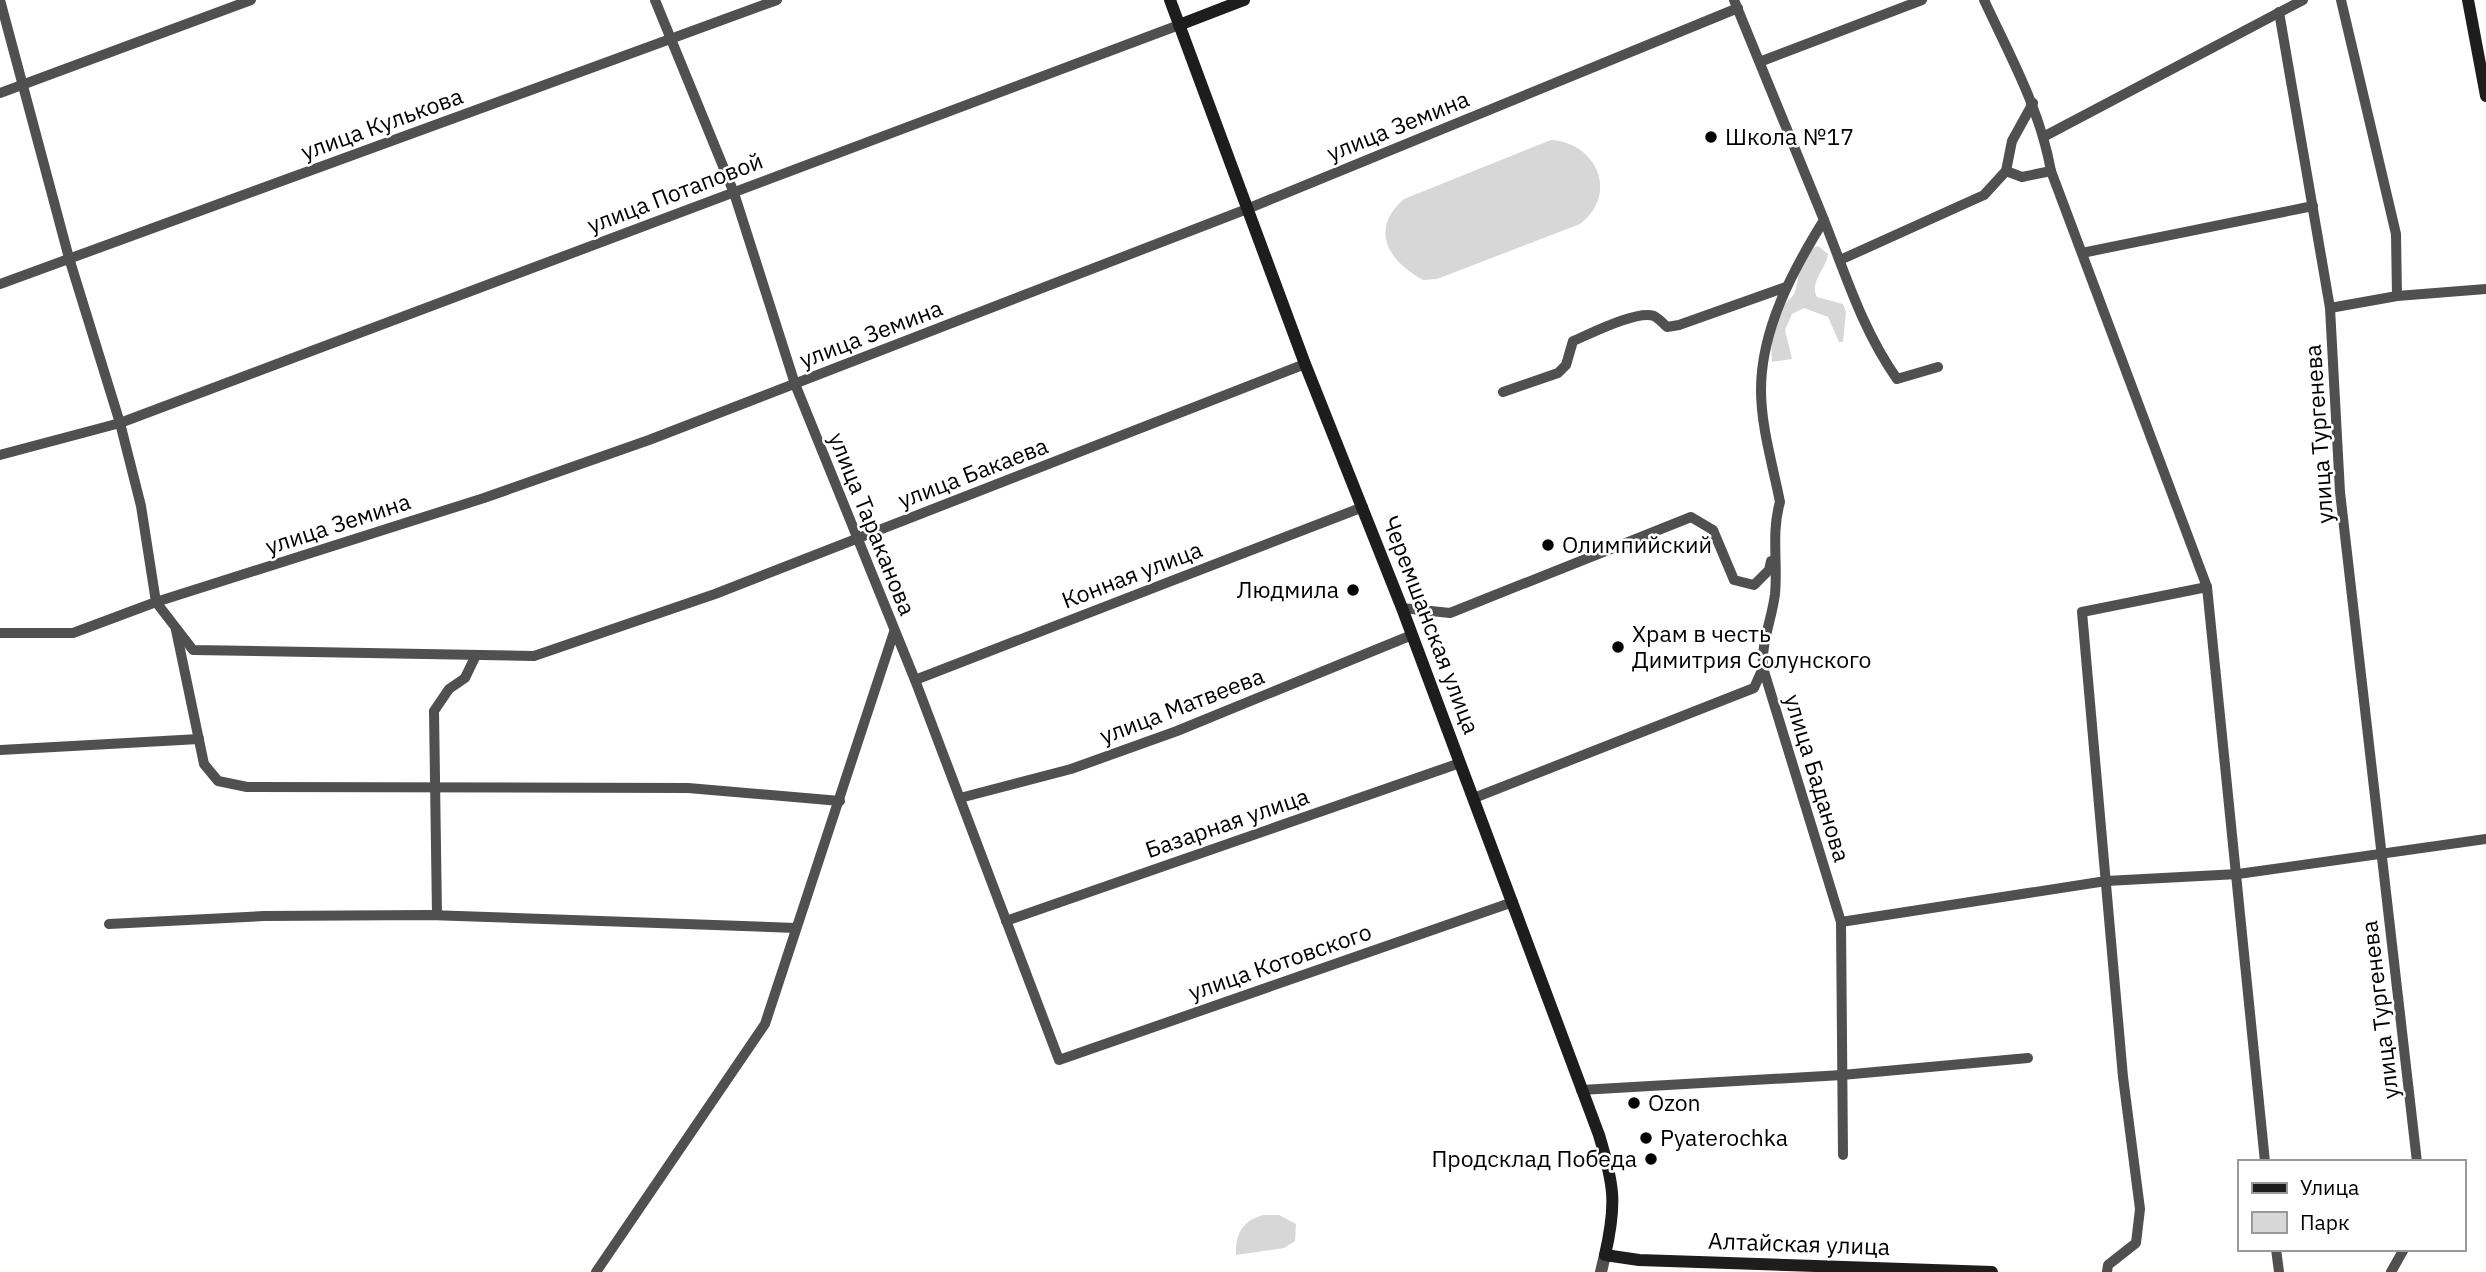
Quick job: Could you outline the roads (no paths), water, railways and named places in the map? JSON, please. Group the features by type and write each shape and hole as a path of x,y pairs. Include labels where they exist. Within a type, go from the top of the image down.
{"main road":[{"name":"Черемшанская улица","path":"1170,0 1305,364 1402,608 1599,1135 1615,1201 1605,1255"},
{"name":"улица Потаповой","path":"1179,24 1244,0"},
{"path":"2468,0 2486,96"},
{"name":"Алтайская улица","path":"1605,1255 1639,1260 1992,1272"}],"street":[{"path":"1,0 69,258 120,423 141,506 156,602 175,626 204,764 218,781 237,785 688,788 840,801"},
{"path":"0,93 251,0"},
{"name":"улица Тараканова","path":"655,0 734,193 795,384 915,680 1059,1060"},
{"name":"улица Кулькова","path":"0,284 777,0"},
{"path":"1762,61 1922,0"},
{"path":"1984,0 2033,103 2045,136 2051,171 2207,587 2265,1160"},
{"path":"2045,136 2303,0"},
{"path":"2341,0 2396,234 2397,296"},
{"path":"1736,4 1762,61 1870,337 1898,379 1938,367"},
{"name":"улица Земина","path":"0,633 73,633 156,602 484,498 795,384 1247,209 1736,4"},
{"name":"улица Тургенева","path":"2279,12 2330,308 2340,492 2417,1160"},
{"name":"улица Потаповой","path":"0,455 120,423 1179,24"},
{"path":"1840,260 1984,195 2006,171 2012,141 2033,103"},
{"path":"2006,171 2022,177 2051,171"},
{"path":"2082,253 2313,206"},
{"name":"улица Баданова","path":"1824,220 1786,287 1769,338 1761,390 1780,502 1774,550 1775,595 1761,651 1763,668 1841,922 1843,1155"},
{"path":"1503,392 1558,373 1566,365 1573,341 1595,332 1642,315 1655,316 1667,327 1679,325 1786,287"},
{"path":"2330,308 2397,296 2486,289"},
{"name":"улица Бакаева","path":"175,626 193,650 534,656 715,594 1305,364"},
{"name":"Конная улица","path":"915,680 1363,507"},
{"path":"1402,608 1450,613 1691,517 1713,530 1734,580 1754,585 1761,581 1769,570 1774,550"},
{"path":"2107,1272 2108,1265 2136,1243 2140,1209 2123,1077 2082,612 2207,587"},
{"path":"596,1272 765,1024 894,632"},
{"name":"улица Матвеева","path":"960,798 1071,769 1177,732 1412,635"},
{"path":"436,915 433,711 449,689 466,678 476,655"},
{"path":"1474,798 1754,688 1763,668"},
{"path":"0,750 199,739"},
{"name":"Базарная улица","path":"1006,921 1460,762"},
{"path":"1841,922 2106,881 2238,874 2486,839"},
{"name":"улица Котовского","path":"1059,1060 1513,902"},
{"path":"109,924 264,916 436,915 796,928"},
{"path":"1581,1090 1842,1074 2028,1058"},
{"path":"2276,1251 2279,1272"},
{"path":"2391,1272 2403,1251"},
{"name":"Черемшанская улица","path":"1601,1272 1605,1255"}],"place":[{"name":"Школа №17","path":"1711,137"},
{"name":"Олимпийский","path":"1548,545"},
{"name":"Людмила","path":"1353,590"},
{"name":"Храм в честь Димитрия Солунского","path":"1618,647"},
{"name":"Ozon","path":"1634,1103"},
{"name":"Pyaterochka","path":"1646,1138"},
{"name":"Продсклад Победа","path":"1651,1159"}]}
